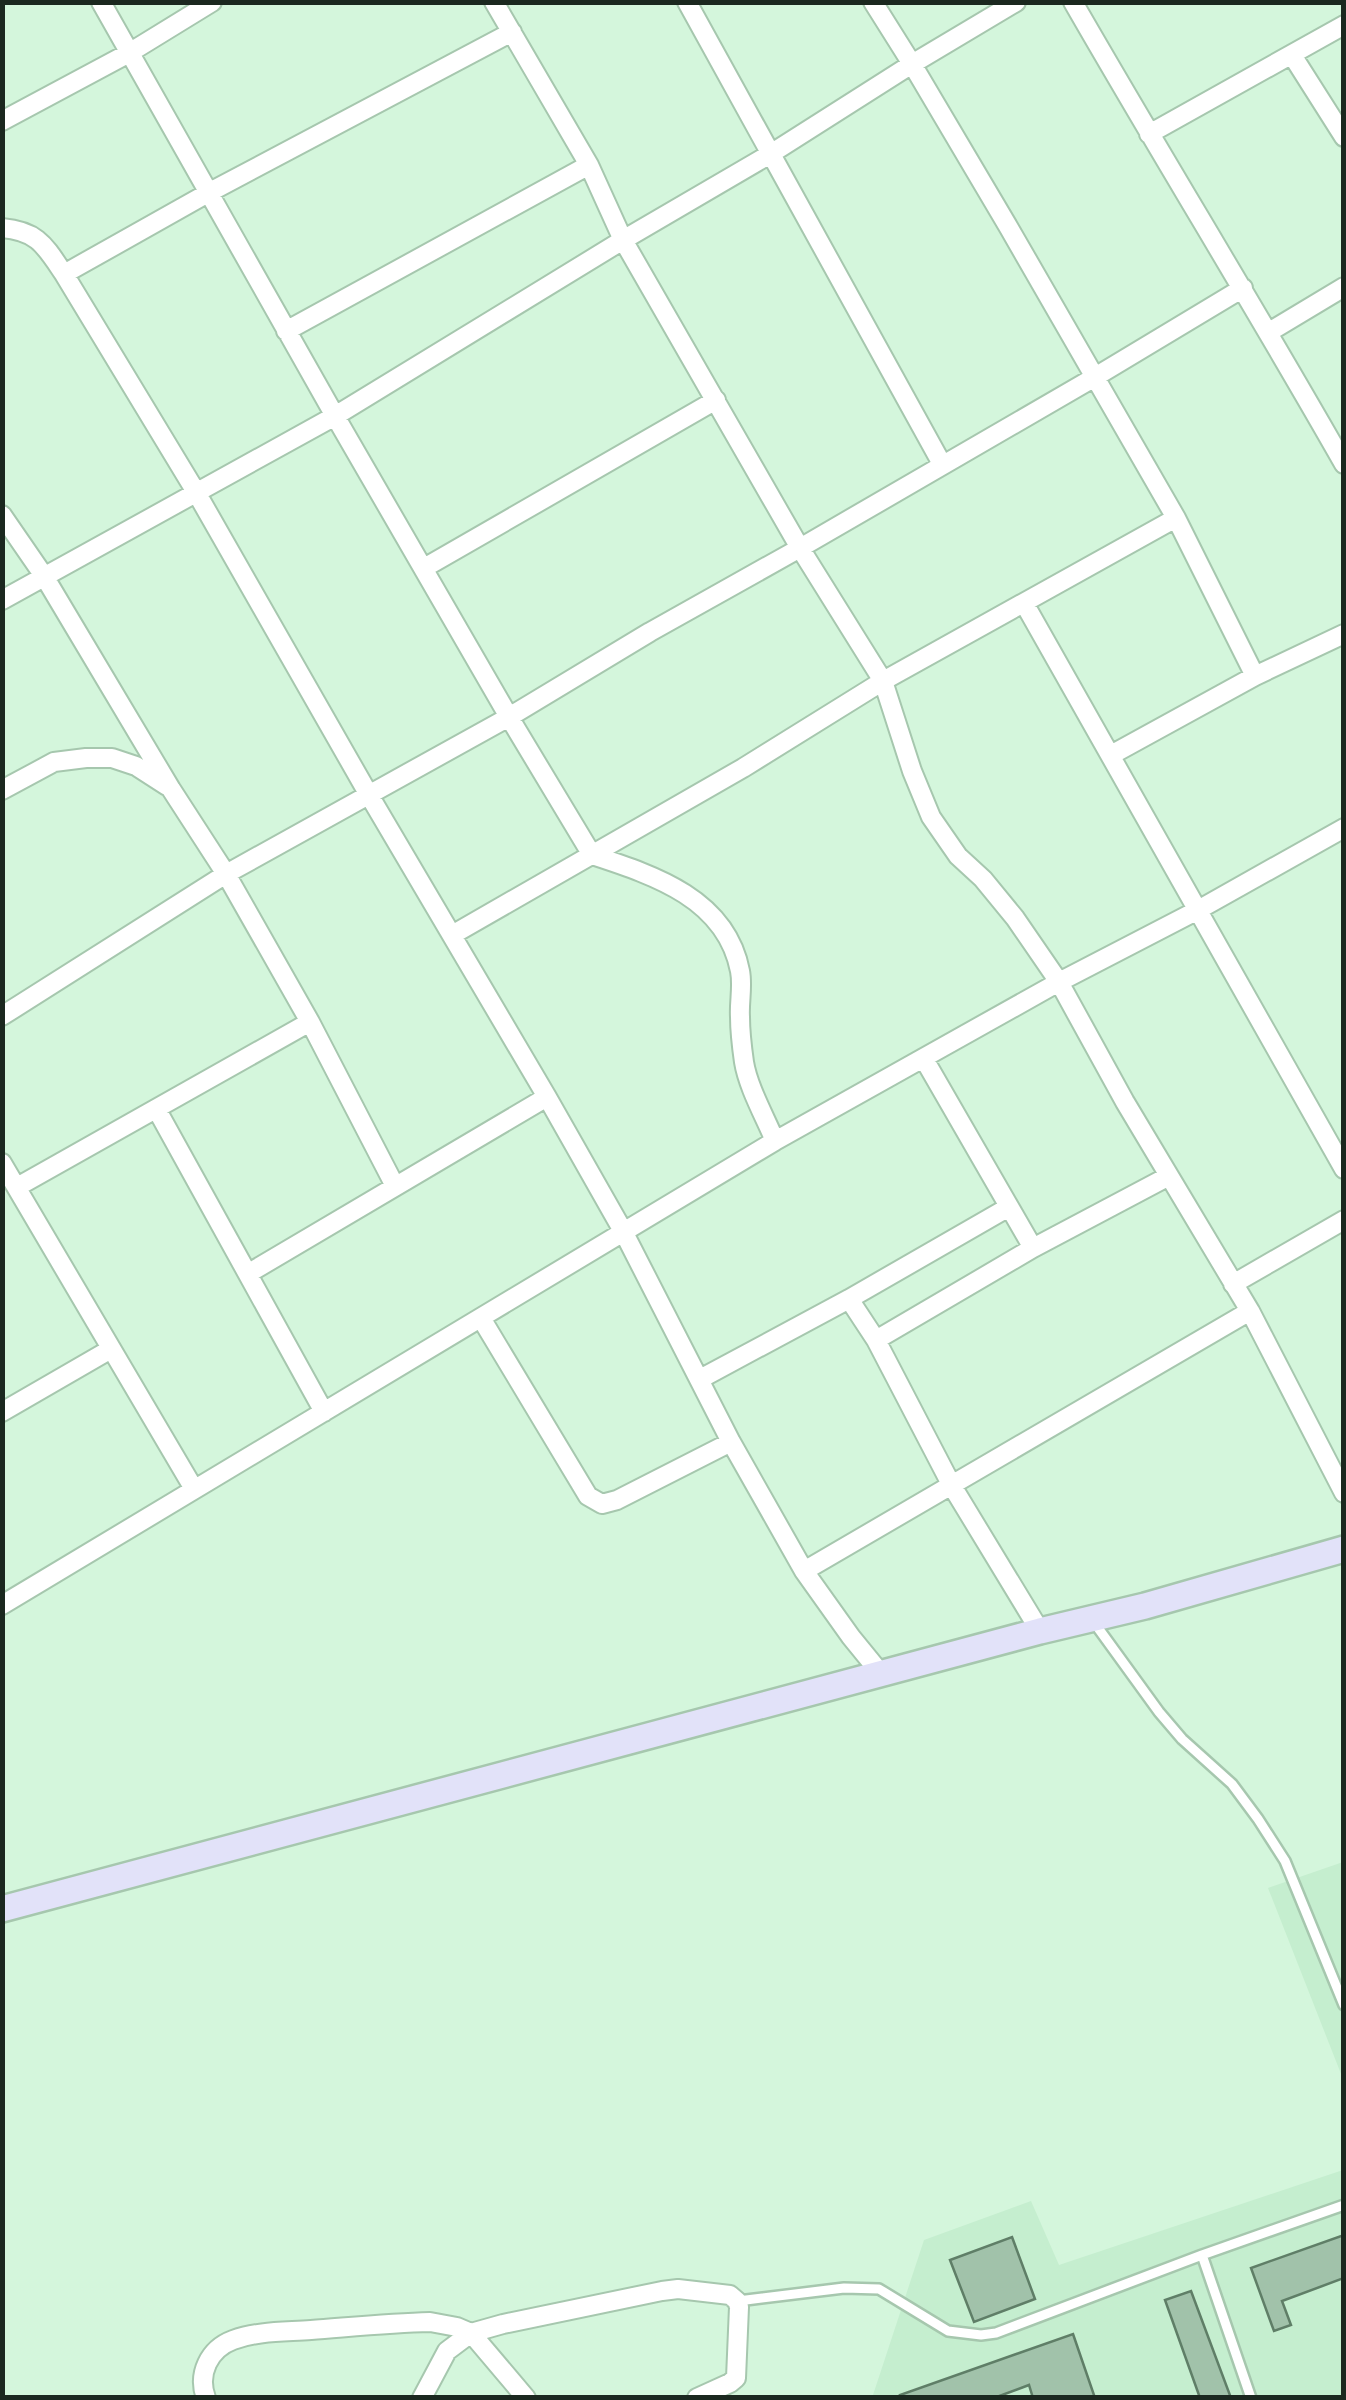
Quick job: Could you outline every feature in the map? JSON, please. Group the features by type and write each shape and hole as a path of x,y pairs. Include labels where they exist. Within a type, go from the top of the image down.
{"main road":[{"path":"2,1909 1344,1549"}],"street":[{"path":"101,2 334,416 592,854 679,888 724,930 742,974 740,1016 745,1067 775,1141"},
{"path":"2,122 129,53 212,2"},
{"path":"494,2 588,165 623,240 800,548 882,682 931,817 958,856 984,879 1015,918 1059,982 1250,1311 1344,1493"},
{"path":"687,2 942,464"},
{"path":"872,2 1176,518 1255,676"},
{"path":"2,600 334,416 1016,2"},
{"path":"1073,2 1344,464"},
{"path":"1149,134 1344,25"},
{"path":"64,274 512,32"},
{"path":"1292,55 1344,137"},
{"path":"286,331 588,165"},
{"path":"2,228 25,230 43,244 64,274 196,492 548,1098 804,1571 882,1675"},
{"path":"1269,332 1344,287"},
{"path":"2,1016 226,874 508,717 1242,288"},
{"path":"424,568 716,400"},
{"path":"2,516 44,576 226,874 396,1186"},
{"path":"452,935 743,768 882,682 1176,518"},
{"path":"1024,603 1344,1169"},
{"path":"1111,755 1255,676 1344,634"},
{"path":"2,790 54,762 86,758 112,758 136,766 172,788"},
{"path":"2,1605 775,1141 1344,828"},
{"path":"17,1187 310,1022"},
{"path":"924,1059 1032,1248"},
{"path":"249,1273 548,1098"},
{"path":"157,1110 324,1412"},
{"path":"2,1162 194,1490"},
{"path":"876,1340 1032,1248 1170,1176"},
{"path":"700,1379 1009,1208"},
{"path":"1234,1284 1344,1220"},
{"path":"849,1299 876,1340 952,1486 1040,1632"},
{"path":"804,1571 1250,1311"},
{"path":"482,1318 588,1496 602,1504 732,1442"},
{"path":"2,1412 111,1349"},
{"path":"422,2398 447,2352 470,2334 678,2289 730,2296 737,2301 740,2318 736,2378 697,2398"},
{"path":"206,2398 202,2376 208,2361 231,2341 276,2332 430,2322 456,2326 470,2334 526,2398"}],"lane":[{"path":"1091,1619 1182,1739 1232,1784 1285,1861 1344,2005"},
{"path":"737,2301 844,2288 880,2289 948,2331 981,2336 1344,2204"},
{"path":"1202,2254 1250,2398"}],"shaded area":[{"path":"1343,1862 1343,2079 1268,1888"},
{"path":"1343,2170 1343,2397 872,2398 924,2240 1031,2201 1059,2265"}],"building":[{"path":"1344,2235 1344,2278 1282,2301 1291,2325 1274,2331 1251,2268"},
{"path":"1012,2237 1035,2299 974,2322 950,2260"},
{"path":"1191,2291 1231,2398 1200,2398 1165,2300"},
{"path":"1073,2334 1095,2398 1033,2398 1029,2385 994,2398 901,2398 900,2395"}]}
